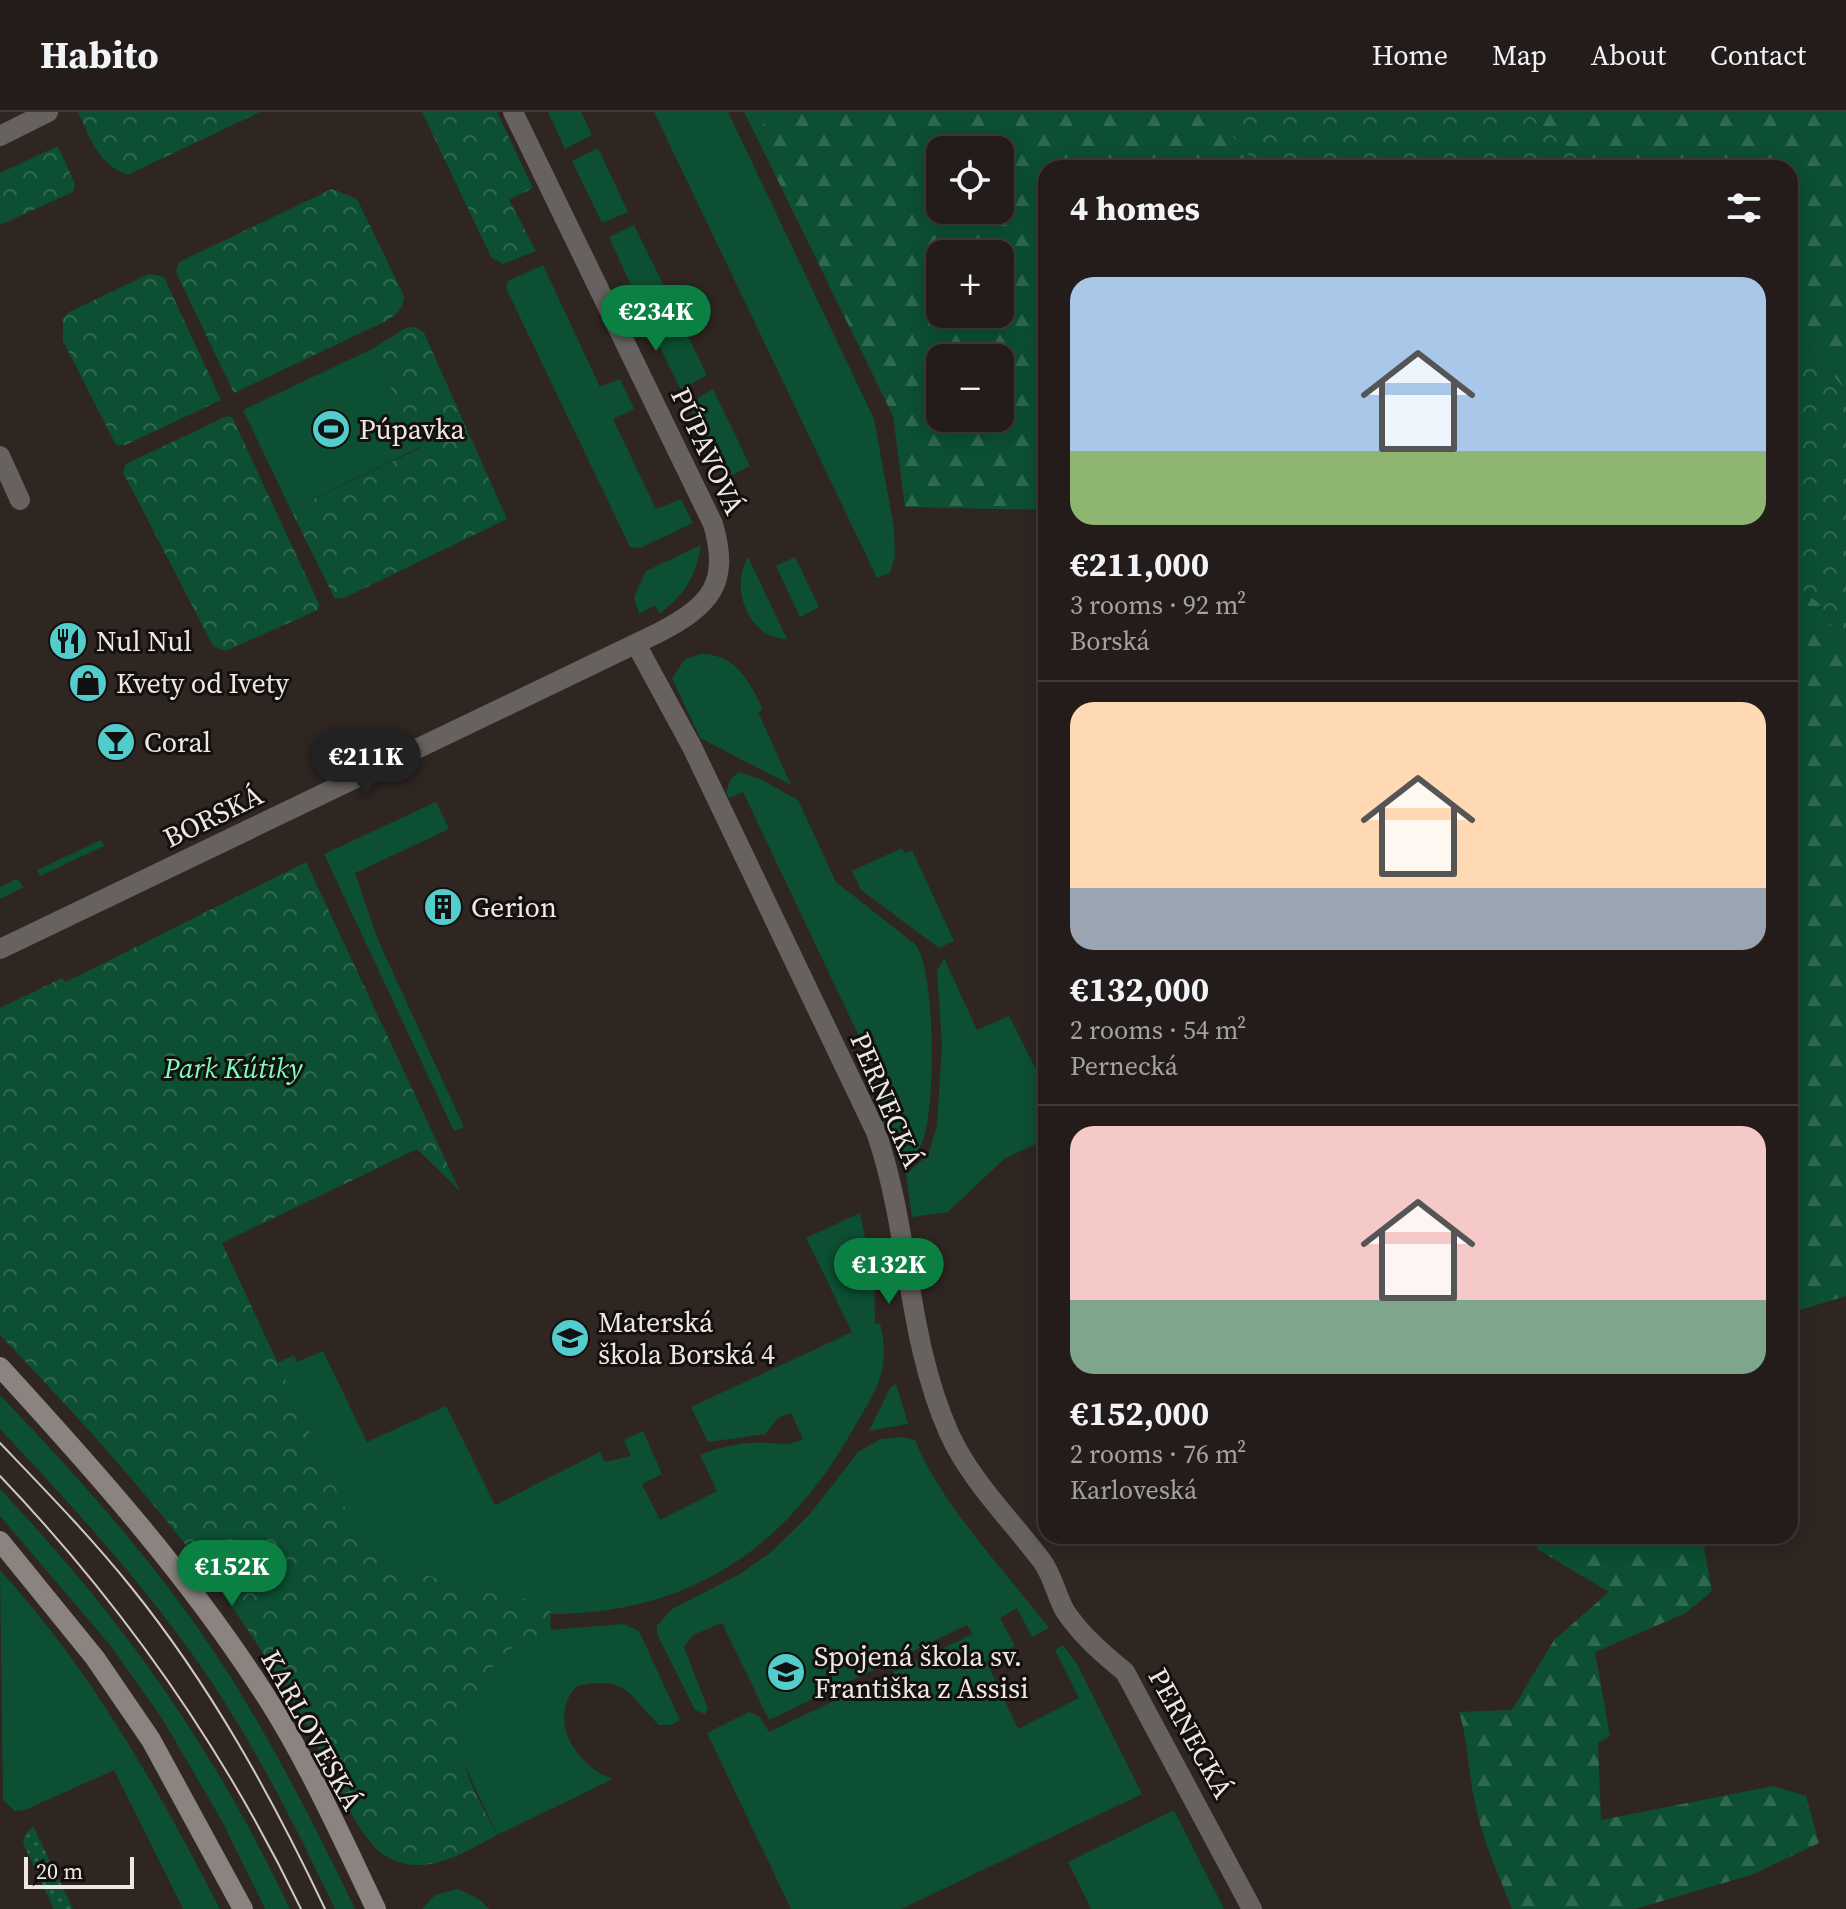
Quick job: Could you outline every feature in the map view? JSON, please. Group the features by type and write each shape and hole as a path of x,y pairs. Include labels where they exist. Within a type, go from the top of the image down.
{"main road":[{"name":"KARLOVESKÁ","path":"0,1367 109,1486 171,1561 230,1642 297,1750 376,1909"},
{"path":"0,1541 95,1658 151,1740 243,1909"}],"street":[{"path":"0,136 48,112"},
{"name":"PÚPAVOVÁ","path":"513,112 713,524 719,546 719,566 706,603"},
{"path":"0,456 20,500"},
{"name":"BORSKÁ","path":"0,949 636,644 686,618 706,603"},
{"name":"PERNECKÁ","path":"636,644 685,733 876,1132 893,1180 914,1323 949,1433 976,1475 1045,1565 1065,1610 1095,1646 1125,1672 1252,1909"}],"green space":[{"path":"78,112 260,112 127,175 102,157"},
{"path":"422,112 497,112 533,188 509,200 536,251 503,264 491,257"},
{"path":"548,112 581,112 592,135 565,149"},
{"path":"654,112 728,112 874,419 894,528 895,556 890,573 877,578"},
{"path":"744,112 763,112 762,148"},
{"path":"763,112 1212,112 1253,160 1038,160 1038,510 905,507 893,416 762,148"},
{"path":"1212,112 1527,112 1580,160 1253,160"},
{"path":"1527,112 1846,112 1846,391 1798,334 1798,160 1580,160"},
{"path":"58,146 75,184 73,192 0,225 0,173"},
{"path":"598,148 628,212 602,223 572,161"},
{"path":"332,189 357,199 404,296 402,305 395,315 384,322 234,393 176,272 179,262"},
{"path":"634,225 670,298 643,312 609,237"},
{"path":"543,265 600,387 620,379 634,409 613,419 656,509 681,499 693,523 640,548 630,547 506,288 508,281"},
{"path":"149,274 164,277 221,400 125,445 116,445 63,341 63,319 69,312"},
{"path":"677,314 707,375 681,390 650,327"},
{"path":"415,327 424,333 507,519 344,598 335,599 291,510 420,448 372,349 406,328"},
{"path":"1798,334 1846,391 1846,652 1819,603 1798,586"},
{"name":"Púpavka","path":"372,349 420,447 291,510 243,410"},
{"path":"713,389 750,466 724,479 688,404"},
{"path":"227,416 232,417 319,604 318,610 225,651 213,646 123,472 126,464"},
{"path":"701,545 692,575 676,600 659,614 655,605 639,614 634,597 646,571"},
{"path":"748,557 787,639 762,631 746,610 741,583"},
{"path":"795,557 819,607 800,617 776,566"},
{"path":"1798,586 1819,603 1846,652 1846,1296 1798,1311"},
{"path":"701,654 713,655 732,664 746,679 763,709 758,712 791,785 700,738 672,678 685,659"},
{"path":"739,772 760,779 798,800 836,882 916,945 923,961 932,1043 930,1102 922,1143 913,1156 900,1165 872,1098 885,1091 743,792 729,798 726,792 731,779"},
{"path":"436,802 449,829 355,873 378,940 464,1127 454,1131 324,854"},
{"path":"101,840 104,846 40,876 37,870"},
{"path":"902,848 905,853 912,850 954,941 939,948 861,890 852,871"},
{"name":"Park Kútiky","path":"306,862 460,1191 417,1149 222,1243 364,1549 454,1584 501,1595 550,1601 551,1635 520,1643 496,1662 476,1692 464,1725 462,1755 468,1776 497,1835 456,1856 427,1864 398,1862 373,1845 351,1813 304,1721 238,1616 125,1471 0,1335 0,1008 62,978 65,982 80,975"},
{"path":"17,879 24,887 0,899 0,887"},
{"path":"944,958 977,1030 1009,1016 1038,1073 1038,1143 1004,1159 948,1212 912,1217 906,1174 928,1155 937,1126 942,1045 937,971"},
{"path":"860,1213 874,1279 875,1324 880,1323 883,1340 879,1380 852,1431 796,1510 763,1541 728,1567 689,1587 646,1602 600,1611 550,1614 367,1570 277,1363 294,1355 297,1362 323,1351 367,1442 446,1406 495,1505 600,1452 605,1462 631,1456 624,1440 643,1431 662,1474 642,1484 660,1520 717,1491 700,1455 741,1444 788,1444 803,1439 791,1413 778,1418 765,1434 708,1442 691,1407 852,1332 806,1238"},
{"path":"896,1384 908,1424 869,1431 890,1388"},
{"path":"0,1395 121,1528 203,1636 279,1760 355,1909 335,1909 255,1753 200,1665 104,1543 0,1429"},
{"path":"901,1437 915,1440 926,1464 957,1513 1049,1628 1032,1637 1017,1608 1000,1618 1015,1646 986,1661 1018,1729 1079,1698 1055,1650 1063,1645 1077,1664 1142,1794 901,1909 791,1909 707,1733 749,1712 760,1717 769,1732 973,1634 967,1625 769,1720 722,1623 693,1635 684,1647 708,1709 705,1714 695,1710 657,1634 657,1626 672,1609 740,1574 771,1552 810,1514 858,1452 881,1439"},
{"path":"0,1489 87,1588 163,1687 229,1793 290,1909 265,1909 222,1821 163,1720 111,1646 0,1516"},
{"path":"1537,1544 1703,1544 1712,1591 1686,1613 1595,1652 1610,1736 1598,1743 1601,1820 1773,1786 1806,1796 1819,1843 1754,1874 1635,1909 1512,1909 1477,1813 1459,1712 1512,1710 1554,1640 1609,1592 1537,1549"},
{"path":"0,1570 94,1690 147,1776 220,1909 183,1909 114,1770 25,1810 15,1811 3,1800"},
{"path":"624,1624 639,1631 680,1720 670,1725 659,1725 626,1690 617,1686 594,1683 577,1686 564,1712 570,1740 587,1764 613,1779 497,1835 458,1751 458,1723 498,1649 550,1630"},
{"path":"1174,1810 1224,1909 1091,1909 1068,1862"},
{"path":"33,1826 73,1909 54,1909 23,1843 24,1836"},
{"path":"458,1889 479,1899 489,1909 422,1909 435,1895"}],"tram line":[{"path":"0,1443 115,1568 160,1624 213,1702 261,1783 325,1909"},
{"path":"0,1476 88,1576 168,1680 238,1791 301,1909"}],"place":[{"name":"Púpavka","path":"331,429"},
{"name":"Nul Nul","path":"68,641"},
{"name":"Kvety od Ivety","path":"88,683"},
{"name":"Coral","path":"116,742"},
{"name":"Gerion","path":"443,907"},
{"name":"Materská škola Borská 4","path":"570,1338"},
{"name":"Spojená škola sv. Františka z Assisi","path":"786,1672"}]}
